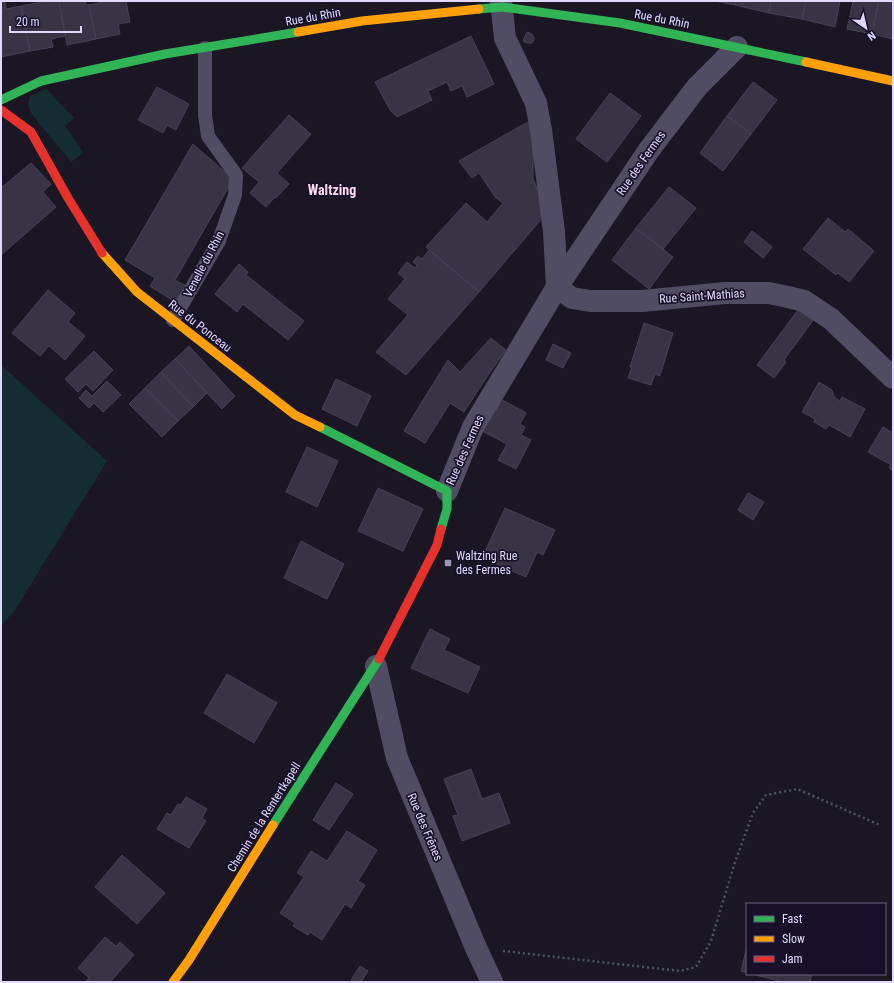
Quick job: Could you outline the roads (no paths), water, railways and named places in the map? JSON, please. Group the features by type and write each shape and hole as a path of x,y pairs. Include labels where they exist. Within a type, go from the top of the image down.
{"street":[{"name":"Rue du Rhin","path":"1,100 41,81 165,54 362,21 502,4 678,34 893,81"},
{"path":"502,4 505,38 538,110 554,232 557,287"},
{"name":"Rue des Fermes","path":"376,666 437,545 447,509 447,491 473,427 557,287 649,150 697,87 737,47"},
{"name":"Rue du Ponceau","path":"1,110 31,132 68,198 104,256 137,292 295,415 447,491"},
{"name":"Rue Saint-Mathias","path":"557,287 572,298 590,301 642,301 725,293 769,293 788,296 804,301 831,318 893,378"},
{"name":"Rue des Frênes","path":"376,666 397,758 476,948 492,982"},
{"name":"Chemin de la Rentertkapell","path":"173,982 190,960 311,764 376,666"}],"lane":[{"name":"Venelle du Rhin","path":"173,320 220,241 235,195 236,175 208,136 205,116 205,48"}],"place":[{"name":"Waltzing Rue des Fermes","path":"448,563"}],"district":[{"name":"Waltzing","path":"332,190"}]}
